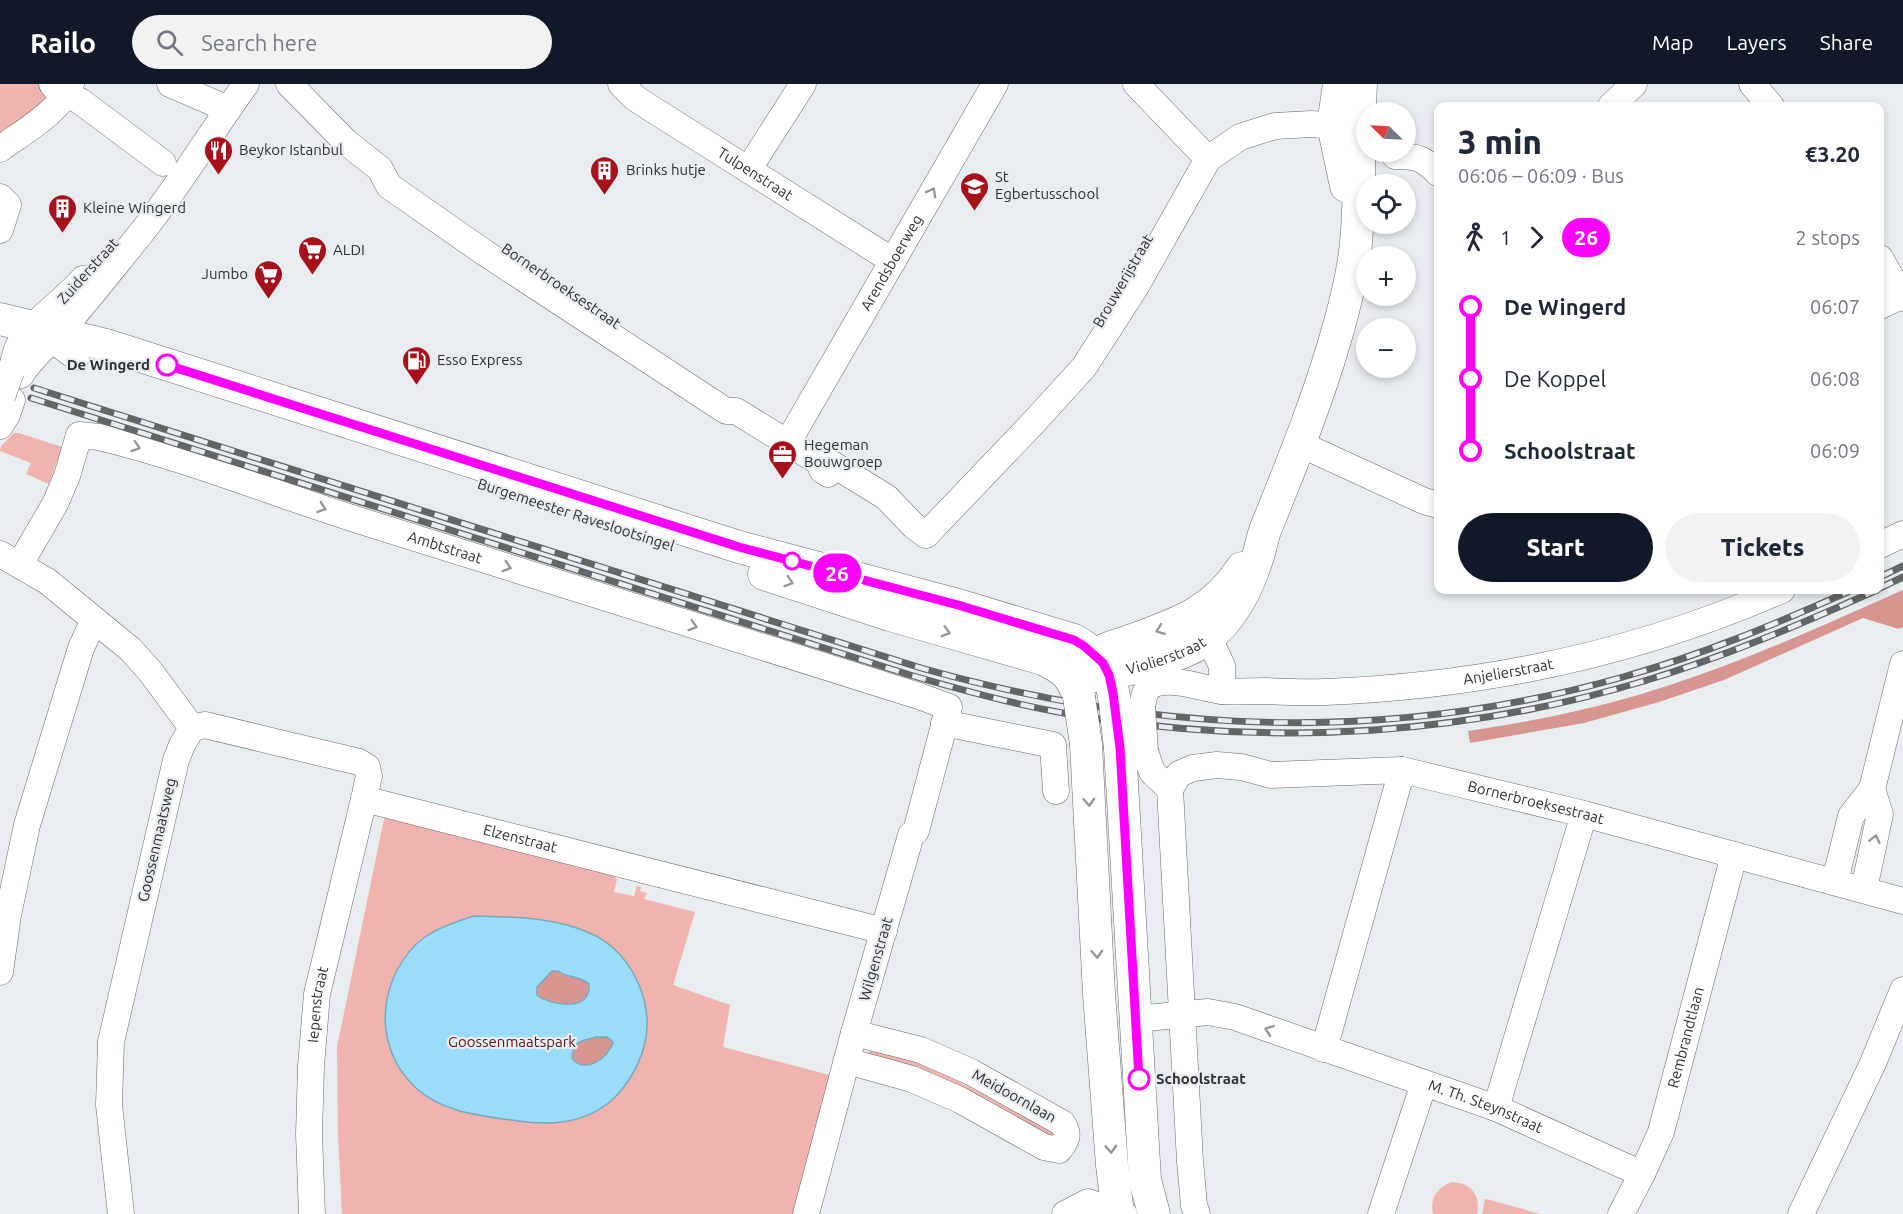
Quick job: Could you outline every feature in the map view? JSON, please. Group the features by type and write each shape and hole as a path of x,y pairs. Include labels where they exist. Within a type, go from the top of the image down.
{"main road":[{"name":"Violierstraat","path":"1076,688 1115,685 1193,648 1203,625 1231,613 1246,586 1324,377 1346,302 1356,243 1348,107"},
{"name":"Burgemeester Raveslootsingel","path":"0,320 32,351 890,615 1043,659 1058,666 1076,688"},
{"name":"Burgemeester Raveslootsingel","path":"32,351 106,345 739,547 958,605 1074,640 1115,685"},
{"path":"1115,685 1132,749 1136,1019 1145,1184 1154,1214"},
{"path":"1076,688 1086,744 1099,994 1118,1213"}],"street":[{"path":"170,84 228,109"},
{"name":"Zuiderstraat","path":"32,351 139,236 190,167 204,142 246,84"},
{"name":"Tulpenstraat","path":"621,84 644,104 893,261"},
{"path":"748,170 803,84"},
{"name":"Arendsboerweg","path":"788,442 995,84"},
{"path":"1136,84 1203,154"},
{"path":"1615,102 1634,84"},
{"path":"1752,84 1768,102"},
{"path":"0,149 54,109 64,87 163,163"},
{"name":"Bornerbroeksestraat","path":"300,87 346,142 380,169 389,186 485,253 726,411 736,411 819,462 829,462 886,498 914,525"},
{"name":"Brouwerijstraat","path":"914,525 1034,423 1084,367 1136,288 1203,154 1222,128 1254,113 1348,107"},
{"name":"Zuiderstraat","path":"32,351 69,295 172,169 204,142"},
{"path":"1416,156 1434,169"},
{"path":"0,197 8,205 0,230"},
{"path":"1884,268 1897,299"},
{"path":"0,426 7,415 5,399 32,351"},
{"name":"Ambtstraat","path":"10,559 55,504 67,476 79,435 99,437 134,446 347,517 919,696 946,715 1053,745 1056,791"},
{"path":"1300,444 1434,504"},
{"path":"1884,543 1903,534"},
{"path":"10,559 47,581 137,656 192,728 205,725 358,762 367,767 369,776 364,800"},
{"name":"Anjelierstraat","path":"1115,685 1146,690 1151,685 1162,682 1222,691 1323,692 1476,679 1563,661 1652,638 1742,608 1773,594"},
{"path":"0,972 4,914 27,825 81,648 93,620"},
{"path":"1203,625 1222,666 1222,691"},
{"path":"1835,881 1851,816 1872,789 1903,664"},
{"name":"Wilgenstraat","path":"806,1214 854,1033 911,835 916,831 946,715"},
{"name":"Goossenmaatsweg","path":"121,1214 109,1105 111,1042 176,760 192,728"},
{"path":"1132,749 1170,789 1190,1161 1197,1214"},
{"name":"Bornerbroeksestraat","path":"1170,789 1179,774 1193,768 1217,765 1240,767 1272,775 1402,770 1584,814 1903,901"},
{"path":"1324,1049 1402,770"},
{"path":"1864,889 1880,814 1872,789"},
{"name":"Elzenstraat","path":"364,800 884,931"},
{"name":"Iepenstraat","path":"312,1214 309,1134 310,1066 317,994 364,800"},
{"path":"1496,1108 1584,814"},
{"name":"Rembrandtlaan","path":"1621,1214 1661,1132 1734,855"},
{"path":"1801,1214 1873,1063 1903,990"},
{"name":"M. Th. Steynstraat","path":"1136,1019 1208,1012 1221,1014 1496,1108 1642,1174"},
{"name":"Meidoornlaan","path":"847,1061 912,1079 960,1100 1044,1147 1059,1150 1067,1137 1067,1130 1062,1123 971,1072 921,1050 854,1033"},
{"path":"1381,1214 1424,1083"},
{"path":"1065,1214 1088,1202 1118,1213 1145,1184"}],"green space":[{"path":"0,84 47,84 55,97 0,136"},
{"path":"14,433 62,447 49,484 26,474 31,463 0,451 1,446"},
{"name":"Goossenmaatspark","path":"385,814 616,874 614,892 634,896 637,886 641,887 640,891 647,893 644,899 695,912 673,985 730,1005 723,1047 833,1076 801,1214 342,1214 337,1047"},
{"path":"873,1047 919,1060 1055,1133 1051,1138 868,1054"},
{"path":"1452,1182 1464,1185 1473,1191 1477,1201 1477,1214 1433,1214 1436,1194 1442,1187"},
{"path":"1485,1199 1490,1200 1540,1214 1482,1214"}],"shaded area":[{"path":"1903,590 1903,627 1899,629 1863,618 1724,680 1659,702 1584,723 1470,743 1468,731 1595,707 1700,675 1788,641"},
{"path":"552,971 581,979 589,984 588,993 584,999 578,1003 560,1004 537,995 537,987"},
{"path":"596,1037 607,1037 613,1042 610,1048 595,1062 583,1065 577,1063 572,1058 576,1045"}],"water":[{"path":"474,916 551,921 580,929 608,943 630,967 638,982 647,1014 644,1046 636,1068 627,1082 602,1108 580,1118 555,1123 492,1117 464,1112 439,1103 416,1088 405,1076 396,1062 386,1033 386,1003 396,972 421,940 443,927","holes":["552,971 581,979 589,984 588,993 584,999 578,1003 560,1004 537,995 537,987","596,1037 607,1037 613,1042 607,1054 589,1065 577,1063 572,1058 576,1045"]}],"railway":[{"path":"34,388 921,668 1009,690 1097,707 1184,718 1272,722 1359,721 1447,713 1534,699 1623,677 1682,659 1843,594"},
{"path":"31,398 910,675 1052,711 1168,727 1237,732 1306,733 1374,730 1510,713 1578,699 1674,672 1762,639 1868,594"},
{"path":"1884,575 1903,566"},
{"path":"1884,586 1903,577"}],"bus line":[{"name":"26","path":"167,365 739,547 958,605 1074,640 1084,646 1103,663 1109,675 1120,748 1139,1079"}],"place":[{"name":"Beykor Istanbul","path":"218,176"},
{"name":"Brinks hutje","path":"605,196"},
{"name":"St Egbertusschool","path":"974,212"},
{"name":"Kleine Wingerd","path":"62,234"},
{"name":"ALDI","path":"312,276"},
{"name":"Jumbo","path":"269,300"},
{"name":"De Wingerd","path":"167,365"},
{"name":"Esso Express","path":"416,386"},
{"name":"Hegeman Bouwgroep","path":"783,480"},
{"name":"Schoolstraat","path":"1139,1079"}]}
